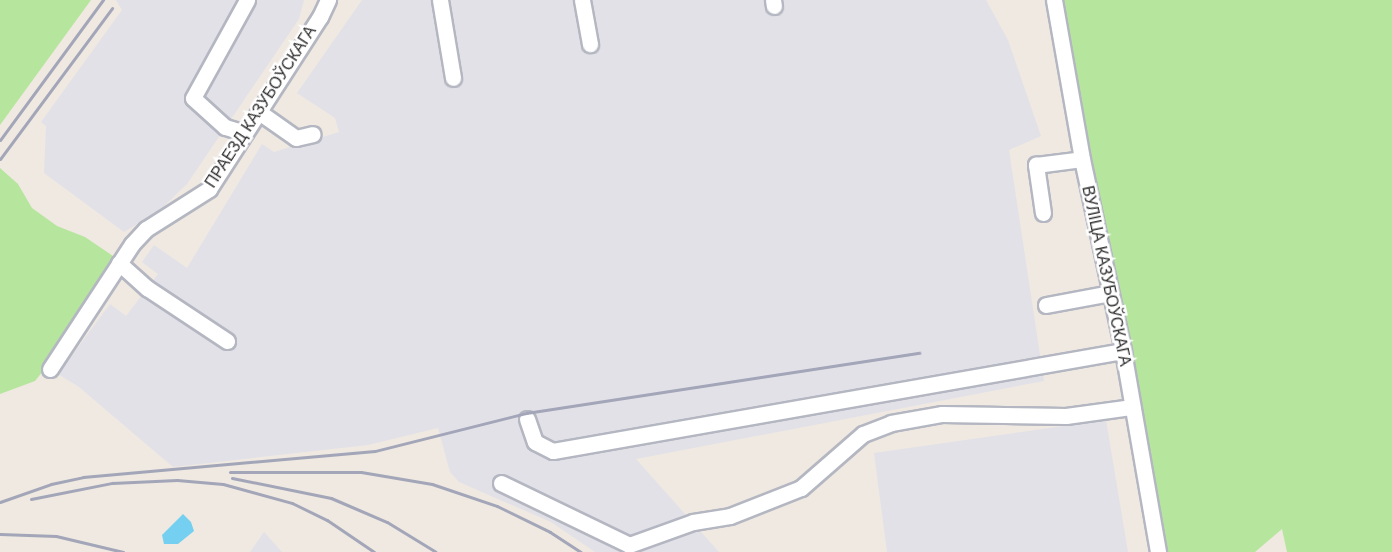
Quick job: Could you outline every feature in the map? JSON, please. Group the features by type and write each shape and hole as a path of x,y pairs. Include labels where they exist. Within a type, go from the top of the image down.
{"street":[{"path":"245,133 225,127 194,98 247,0"},
{"name":"ПРАЕЗД КАЗУБОЎСКАГА","path":"50,369 119,263 146,229 209,189 320,17 327,0"},
{"path":"440,0 453,78"},
{"path":"582,0 590,44"},
{"name":"ВУЛІЦА КАЗУБОЎСКАГА","path":"1054,0 1082,159 1124,351 1158,552"},
{"path":"259,112 296,138 313,134"},
{"path":"1043,213 1036,165 1082,159"},
{"path":"119,263 147,288 227,342"},
{"path":"1046,304 1110,293"},
{"path":"527,418 535,442 553,451 1124,351"},
{"path":"501,483 629,545 693,522 730,516 801,488 863,434 891,423 942,414 1066,416 1132,406"}],"shaded area":[{"path":"116,0 304,0 299,19 187,184 159,211 124,232 44,173 46,126 41,122 122,10"},
{"path":"362,0 986,0 1008,40 1041,136 1009,150 1044,381 636,459 719,552 595,552 551,522 459,482 450,472 438,428 368,445 173,467 79,387 58,374 110,304 126,316 158,274 142,262 154,245 187,268 262,144 274,152 339,132 335,118 297,93"},
{"path":"1106,420 1128,552 887,552 874,453"},
{"path":"264,532 282,552 250,552"}],"green space":[{"path":"0,0 91,0 0,125"},
{"path":"1062,0 1392,0 1392,552 1287,552 1282,529 1255,552 1167,552"},
{"path":"0,168 18,184 32,208 57,226 85,237 113,256 47,366 35,381 0,394"}],"water":[{"path":"183,514 191,522 194,531 178,544 164,544 162,535"}],"railway":[{"path":"0,140 103,0"},
{"path":"0,159 112,8"},
{"path":"0,502 51,484 83,477 375,451 526,413 919,353"},
{"path":"230,472 361,472 432,484 497,506 550,532 581,552"},
{"path":"232,478 331,498 387,522 436,552"},
{"path":"31,499 112,483 177,480 223,484 292,503 327,520 374,552"},
{"path":"0,534 56,536 123,552"}]}
